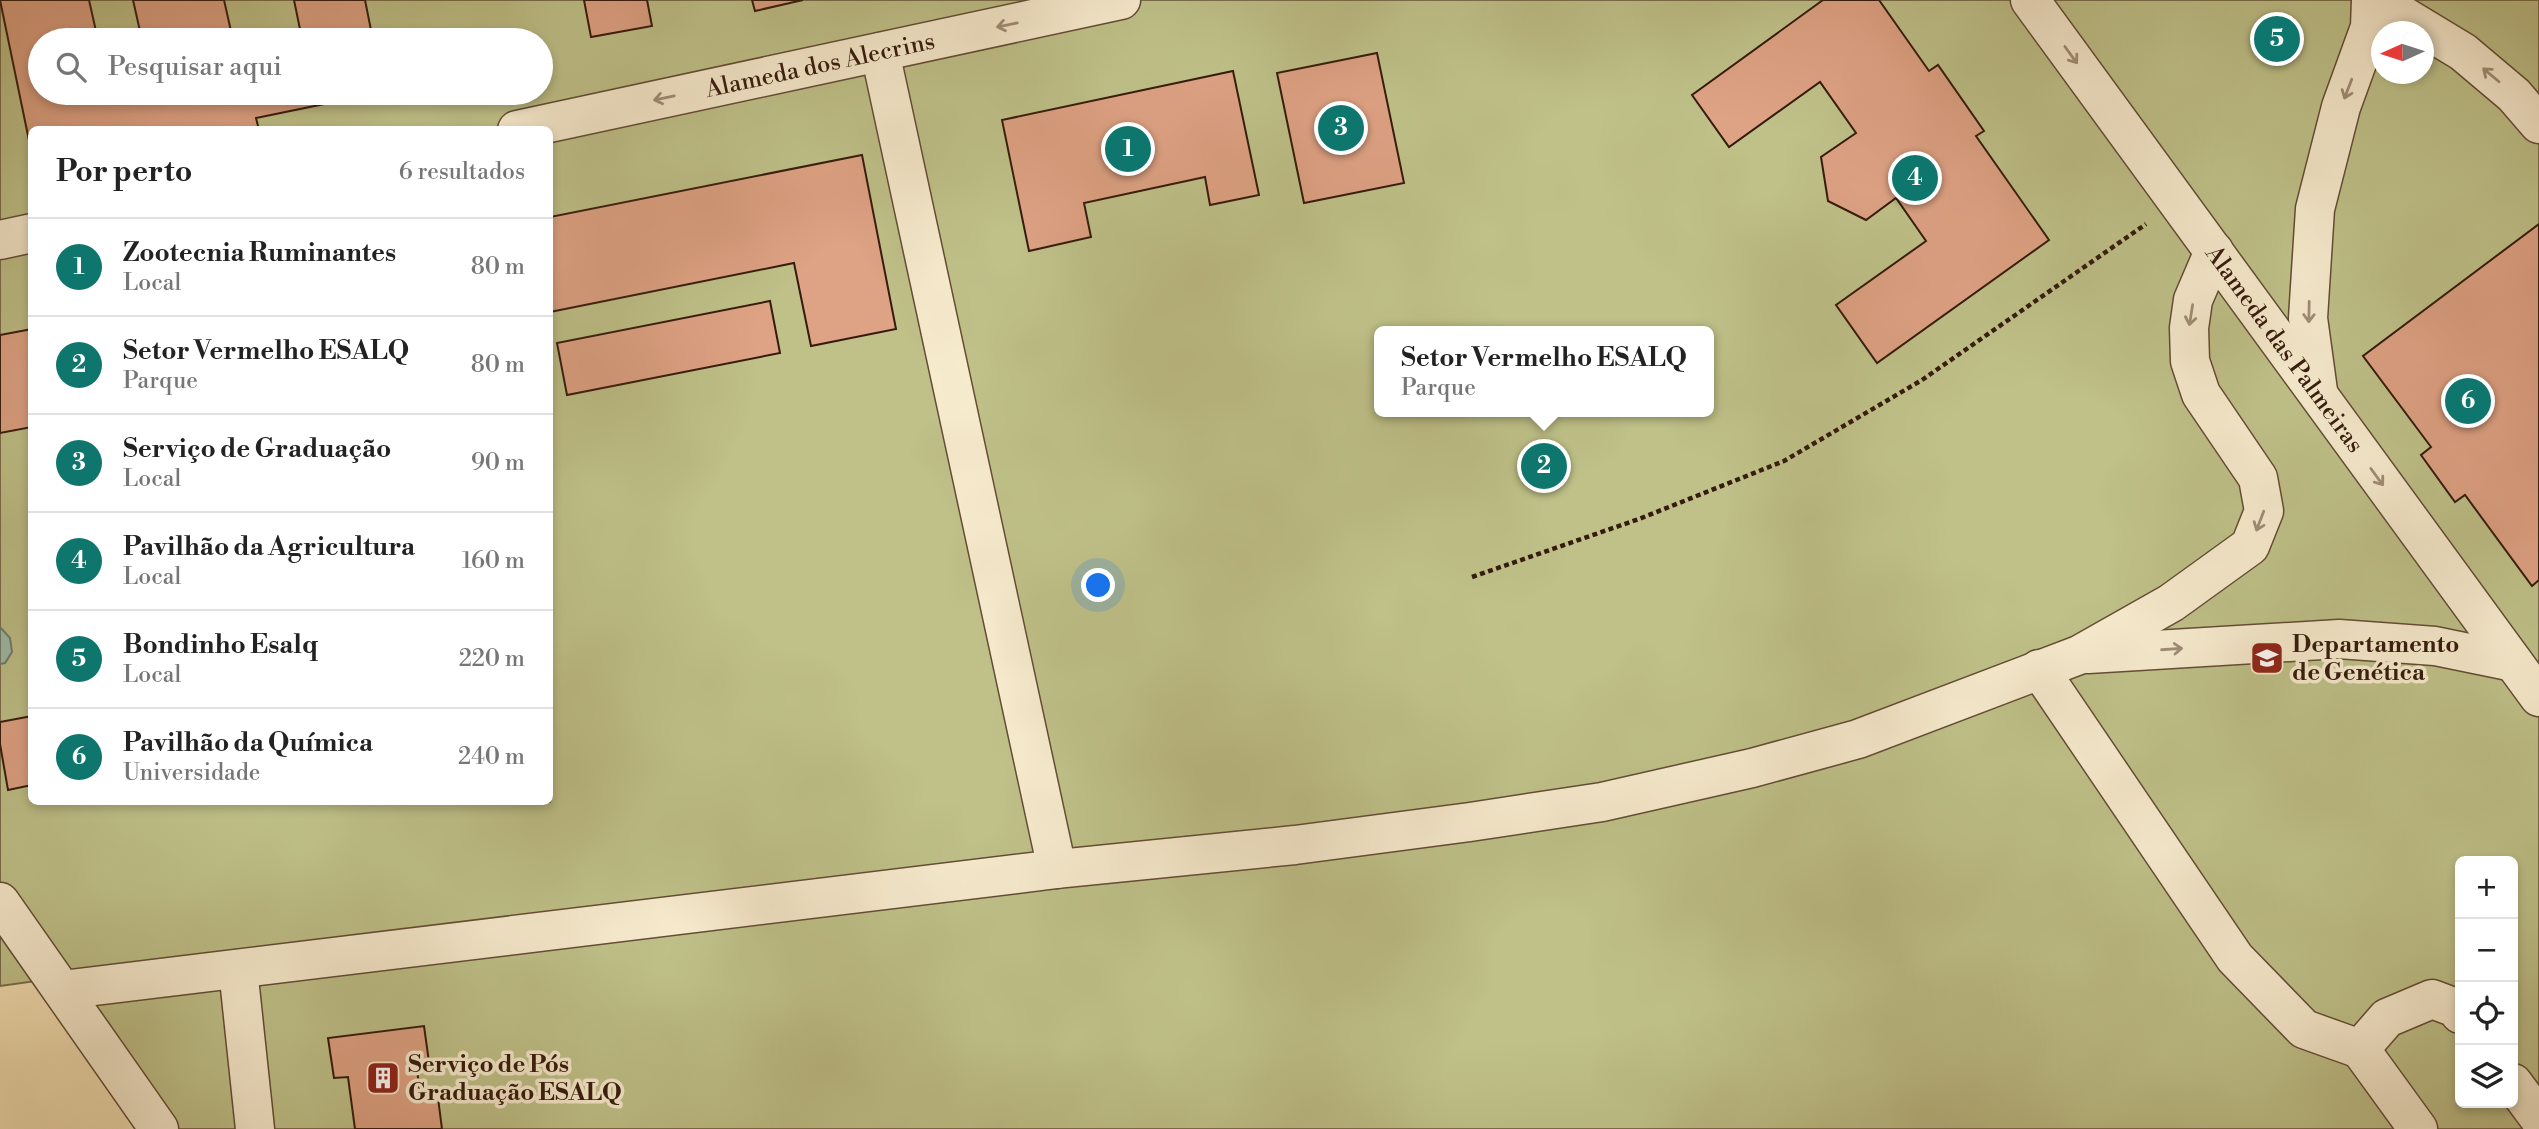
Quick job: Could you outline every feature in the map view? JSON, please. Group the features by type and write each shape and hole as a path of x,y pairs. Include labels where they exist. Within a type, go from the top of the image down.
{"lane":[{"name":"Alameda dos Alecrins","path":"536,126 1121,0"},
{"name":"Alameda das Palmeiras","path":"2030,0 2539,697"},
{"path":"2319,399 2308,318 2315,209 2341,107 2370,27 2371,0"},
{"path":"2377,0 2463,52 2514,94 2539,124"},
{"path":"880,52 1057,869"},
{"path":"0,240 28,234"},
{"path":"62,990 1057,869 1295,845 1602,802 1752,768 1858,739 2079,655 2171,603 2250,546 2264,511 2259,478 2201,394 2190,361 2189,328 2193,300 2214,251"},
{"path":"2079,655 2339,639 2435,646 2513,662"},
{"path":"2039,670 2235,958 2304,1029 2361,1049 2417,1129"},
{"path":"0,902 159,1129"},
{"path":"238,969 255,1129"},
{"path":"2361,1049 2387,1018 2432,999 2455,1008"},
{"path":"2518,1090 2539,1118"}],"path":[{"path":"1472,577 1639,519 1784,461 1922,380 2178,202"}],"green space":[{"path":"0,0 2539,0 2539,1129 156,1129 50,979 0,986"}],"shaded area":[{"path":"0,627 10,638 12,652 5,663 0,664"}],"building":[{"path":"0,0 89,0 95,28 28,28 28,105 319,105 256,118 258,126 28,126 28,136"},
{"path":"133,0 224,0 230,28 139,28"},
{"path":"294,0 365,0 371,28 300,28"},
{"path":"584,0 647,0 652,26 591,37"},
{"path":"752,0 803,0 755,11"},
{"path":"1823,0 1879,0 1929,71 1938,65 1984,131 1976,136 2049,240 1877,363 1836,305 1926,241 1896,198 1866,220 1828,201 1821,157 1856,133 1820,82 1729,147 1692,95"},
{"path":"1377,53 1404,183 1304,203 1277,73"},
{"path":"1233,71 1259,195 1210,205 1205,177 1084,203 1091,237 1029,251 1002,120"},
{"path":"862,155 896,329 811,346 794,263 553,311 553,216"},
{"path":"2539,224 2539,580 2532,586 2465,495 2455,502 2421,455 2431,447 2363,356"},
{"path":"770,301 780,353 567,395 557,343"},
{"path":"28,330 28,428 0,433 0,335"},
{"path":"28,717 28,786 8,790 0,744 0,722"},
{"name":"Serviço de Pós Graduação ESALQ","path":"424,1026 429,1062 416,1063 420,1092 437,1090 442,1129 355,1129 348,1077 334,1078 328,1038"}],"place":[{"name":"Bondinho Esalq","path":"2277,39"},
{"name":"Serviço de Graduação","path":"1341,128"},
{"name":"Zootecnia Ruminantes","path":"1128,149"},
{"name":"Pavilhão da Agricultura","path":"1915,178"},
{"name":"Pavilhão da Química","path":"2468,401"},
{"name":"Setor Vermelho ESALQ","path":"1544,466"},
{"name":"Departamento de Genética","path":"2267,658"},
{"name":"Serviço de Pós Graduação ESALQ","path":"383,1078"}]}
